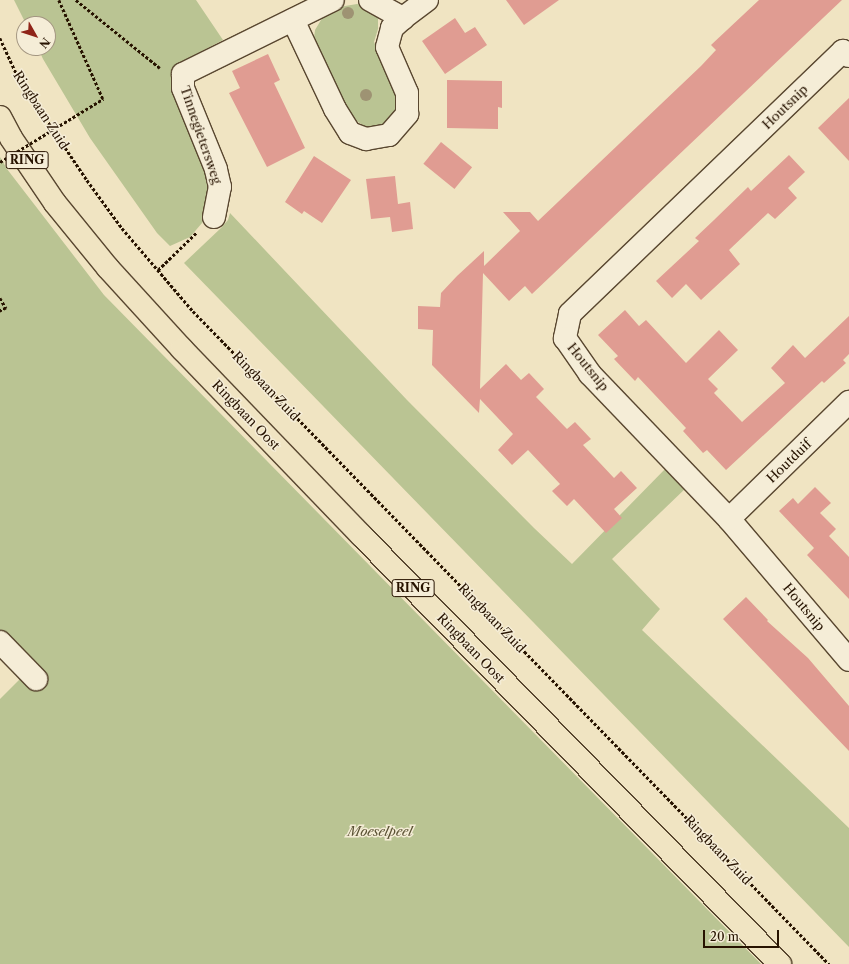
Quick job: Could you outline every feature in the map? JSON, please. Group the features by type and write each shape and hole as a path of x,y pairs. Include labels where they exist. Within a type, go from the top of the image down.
{"main road":[{"name":"Ringbaan Oost","path":"0,117 12,138 55,203 108,268 187,354 366,540 780,964"}],"street":[{"name":"Tinnegietersweg","path":"214,217 220,187 216,169 183,88 183,74 333,0"},
{"path":"370,0 403,18"},
{"path":"293,20 335,109 350,133 366,139 389,135 406,114 407,93 387,47 392,28 427,0"},
{"name":"Houtsnip","path":"847,50 570,314 565,338 590,374 729,519 849,660"},
{"name":"Houtduif","path":"729,519 849,402"},
{"path":"0,642 36,679"}],"path":[{"path":"0,162 103,99 59,0"},
{"path":"76,0 162,70 183,74"},
{"name":"Ringbaan Zuid","path":"0,38 18,77 87,180 122,228 198,317 829,964"},
{"path":"158,270 214,217"},
{"path":"0,298 6,308 0,311"}],"green space":[{"path":"14,0 196,0 223,40 189,58 180,66 217,183 208,216 190,237 170,246 157,233 90,138 42,56 56,56 56,16 22,16"},
{"path":"357,4 365,6 378,18 378,29 374,42 397,97 397,108 394,115 385,124 374,128 366,127 350,117 316,46 314,38 315,30 324,15 345,6"},
{"name":"Moeselpeel","path":"0,157 7,169 104,295 761,964 0,964 0,699 34,665 0,631"},
{"path":"230,213 407,400 534,528 572,564 668,466 687,487 612,559 660,609 642,630 849,828 849,947 184,263 221,228 228,220"}],"building":[{"path":"506,0 559,0 524,25"},
{"path":"759,0 842,0 532,294 525,286 509,301 483,273 480,389 506,364 521,380 529,373 544,389 536,397 567,429 575,422 591,439 583,445 614,478 621,471 637,488 614,509 622,518 606,533 574,499 567,506 552,491 560,484 528,450 512,465 498,450 513,434 480,399 479,413 432,365 433,330 418,329 418,306 440,307 441,293 457,276 484,251 484,266 520,231 503,212 530,212 538,221 701,66 716,50 711,45"},
{"path":"455,18 465,33 475,27 487,45 445,74 422,41"},
{"path":"268,54 280,80 274,83 305,148 267,167 229,93 240,88 232,71"},
{"path":"447,80 502,81 502,108 498,107 498,129 447,128"},
{"path":"849,98 849,161 818,128"},
{"path":"441,142 472,167 454,189 423,164"},
{"path":"789,155 805,172 788,188 797,198 775,219 768,213 729,250 740,264 701,300 686,284 672,298 656,281 699,241 695,238 748,187 751,191"},
{"path":"314,156 351,180 322,223 304,211 302,214 285,202"},
{"path":"395,176 398,204 410,202 413,229 392,232 390,217 371,219 366,179"},
{"path":"625,310 639,326 646,320 686,363 719,330 738,350 708,379 718,389 714,393 742,422 785,383 771,368 793,345 805,358 849,316 849,354 843,360 846,363 824,383 822,381 726,470 707,450 703,453 683,431 686,428 638,377 635,381 614,359 618,356 598,335"},
{"path":"815,487 831,503 820,513 836,529 829,536 849,557 849,599 807,555 814,548 779,511 793,498 798,504"},
{"path":"746,597 768,620 767,621 808,658 849,706 849,751 723,619"}]}
